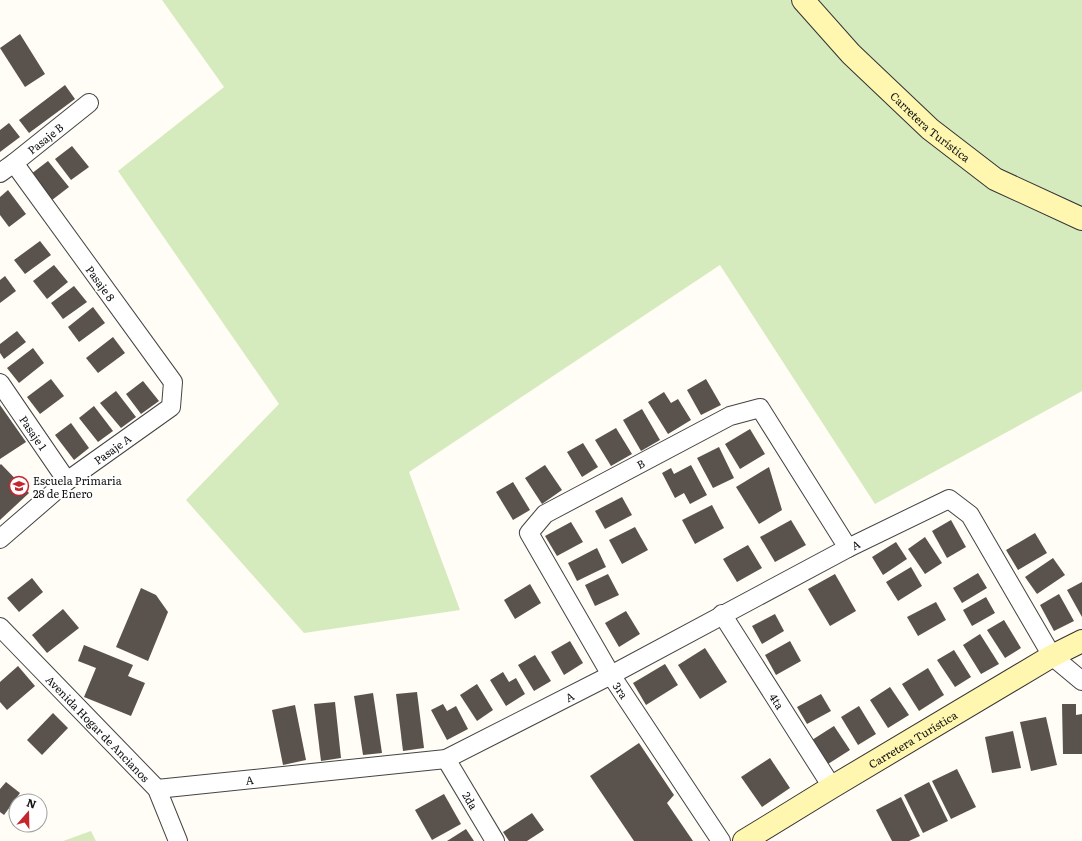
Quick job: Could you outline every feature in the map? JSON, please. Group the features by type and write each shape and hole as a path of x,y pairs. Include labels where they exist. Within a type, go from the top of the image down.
{"main road":[{"name":"Carretera Turística","path":"804,0 851,54 930,129 995,179 1082,219"},
{"name":"Carretera Turística","path":"744,841 1052,656 1082,641"}],"street":[{"name":"Pasaje B","path":"7,168 89,103"},
{"name":"Pasaje 8","path":"7,168 173,382 171,407"},
{"name":"Pasaje 1","path":"0,384 67,481"},
{"name":"Pasaje A","path":"0,539 67,481 171,407"},
{"name":"B","path":"529,533 545,514 730,416 760,408 848,548"},
{"name":"A","path":"157,789 446,759 611,675 722,614 848,548 949,499 970,515 1052,656"},
{"name":"3ra","path":"529,533 611,675 721,841"},
{"name":"4ta","path":"722,614 832,787"},
{"name":"Avenida Hogar de Ancianos","path":"0,627 157,789 178,841"},
{"path":"1052,656 1082,680"},
{"name":"2da","path":"446,759 495,841"}],"green space":[{"path":"162,0 1082,0 1082,391 875,504 720,265 409,472 460,610 304,633 186,500 279,404 118,171 224,87"},
{"path":"91,831 96,841 63,841"}],"building":[{"path":"20,34 45,74 25,87 0,48"},
{"path":"65,85 75,99 29,133 19,120"},
{"path":"9,123 20,137 0,152 0,130"},
{"path":"72,146 89,167 71,180 55,159"},
{"path":"48,161 69,187 52,200 31,174"},
{"path":"8,190 26,214 9,227 0,215 0,197"},
{"path":"40,241 51,255 25,274 14,260"},
{"path":"54,265 68,282 47,299 33,281"},
{"path":"5,276 16,291 0,303 0,280"},
{"path":"74,286 87,302 63,319 51,303"},
{"path":"93,307 105,323 79,342 68,327"},
{"path":"17,331 26,342 4,359 0,353 0,344"},
{"path":"113,337 125,353 98,373 86,358"},
{"path":"33,348 44,363 19,383 7,368"},
{"path":"51,379 64,396 40,414 27,397"},
{"path":"706,379 721,405 701,415 687,390"},
{"path":"143,381 159,401 141,414 126,394"},
{"path":"116,391 136,417 121,428 100,403"},
{"path":"664,392 671,403 678,399 691,420 668,434 648,402"},
{"path":"0,405 26,442 0,459"},
{"path":"94,406 113,431 98,442 79,418"},
{"path":"642,409 660,440 641,451 623,420"},
{"path":"71,423 89,448 74,460 55,435"},
{"path":"616,428 632,454 611,466 595,440"},
{"path":"750,429 765,454 740,469 725,444"},
{"path":"583,443 598,467 582,477 567,452"},
{"path":"719,447 734,478 713,488 697,458"},
{"path":"1,464 29,493 0,520 0,465"},
{"path":"545,465 562,490 542,504 525,478"},
{"path":"691,465 707,495 690,504 684,493 675,498 662,473 671,468 674,474"},
{"path":"769,467 782,510 759,524 736,487"},
{"path":"513,482 530,510 513,520 496,492"},
{"path":"622,497 632,515 605,529 595,511"},
{"path":"712,505 724,528 695,544 682,520"},
{"path":"791,520 806,545 775,562 760,537"},
{"path":"951,520 966,547 947,558 932,531"},
{"path":"571,522 583,542 557,556 545,536"},
{"path":"635,527 648,550 622,564 609,540"},
{"path":"1035,533 1047,553 1018,570 1006,550"},
{"path":"925,537 942,563 925,574 908,549"},
{"path":"896,542 907,559 883,575 872,557"},
{"path":"748,545 762,568 737,582 723,559"},
{"path":"597,548 606,567 577,581 568,563"},
{"path":"1053,558 1065,575 1037,594 1025,577"},
{"path":"911,567 922,586 898,601 886,582"},
{"path":"978,573 987,588 962,603 953,588"},
{"path":"608,574 619,595 595,606 585,585"},
{"path":"835,574 856,611 830,626 808,589"},
{"path":"32,578 43,592 19,612 7,598"},
{"path":"1082,582 1082,617 1067,590"},
{"path":"530,584 541,603 515,619 504,600"},
{"path":"141,588 156,595 168,612 148,661 116,647"},
{"path":"1059,594 1074,621 1054,631 1040,605"},
{"path":"986,597 995,613 972,626 963,610"},
{"path":"936,602 946,620 918,636 907,617"},
{"path":"63,609 79,628 47,653 32,635"},
{"path":"626,611 640,634 619,647 605,623"},
{"path":"775,614 784,631 762,644 752,626"},
{"path":"1004,620 1021,648 1005,658 987,630"},
{"path":"980,634 999,664 981,674 963,645"},
{"path":"570,641 583,663 564,675 551,652"},
{"path":"790,641 801,661 776,675 765,655"},
{"path":"84,645 133,665 128,676 145,683 131,716 84,697 96,668 78,661"},
{"path":"705,648 727,682 700,699 678,665"},
{"path":"954,650 971,677 955,687 937,660"},
{"path":"535,655 551,681 534,691 518,665"},
{"path":"665,664 678,685 646,705 633,683"},
{"path":"18,666 35,686 7,710 0,702 0,682"},
{"path":"928,668 944,695 919,711 902,684"},
{"path":"503,672 509,682 516,678 525,694 506,706 490,680"},
{"path":"477,684 493,710 477,721 460,695"},
{"path":"890,687 909,715 888,728 870,700"},
{"path":"417,692 424,748 403,751 396,694"},
{"path":"373,693 382,753 363,755 354,696"},
{"path":"821,694 831,711 807,724 797,707"},
{"path":"335,702 341,758 321,761 314,704"},
{"path":"443,704 447,711 456,706 468,729 447,740 431,710"},
{"path":"1062,704 1076,704 1076,715 1082,714 1082,754 1063,754"},
{"path":"295,705 306,760 283,765 272,710"},
{"path":"859,706 876,734 858,745 841,717"},
{"path":"53,713 68,728 42,755 27,740"},
{"path":"1046,717 1057,765 1031,771 1020,722"},
{"path":"834,726 850,750 828,764 812,740"},
{"path":"1013,731 1021,768 992,773 985,737"},
{"path":"639,743 674,795 667,803 693,841 634,841 590,776"},
{"path":"770,758 790,788 762,807 741,777"},
{"path":"957,769 976,807 951,819 932,781"},
{"path":"6,782 20,793 8,793 8,810 4,815 0,812 0,789"},
{"path":"929,782 948,821 923,833 904,795"},
{"path":"444,794 461,824 432,840 415,810"},
{"path":"901,797 920,836 909,841 892,841 876,810"},
{"path":"532,813 544,830 527,841 509,841 503,832"},
{"path":"466,829 474,841 447,841"}],"place":[{"name":"Escuela Primaria 28 de Enero","path":"19,486"}]}
